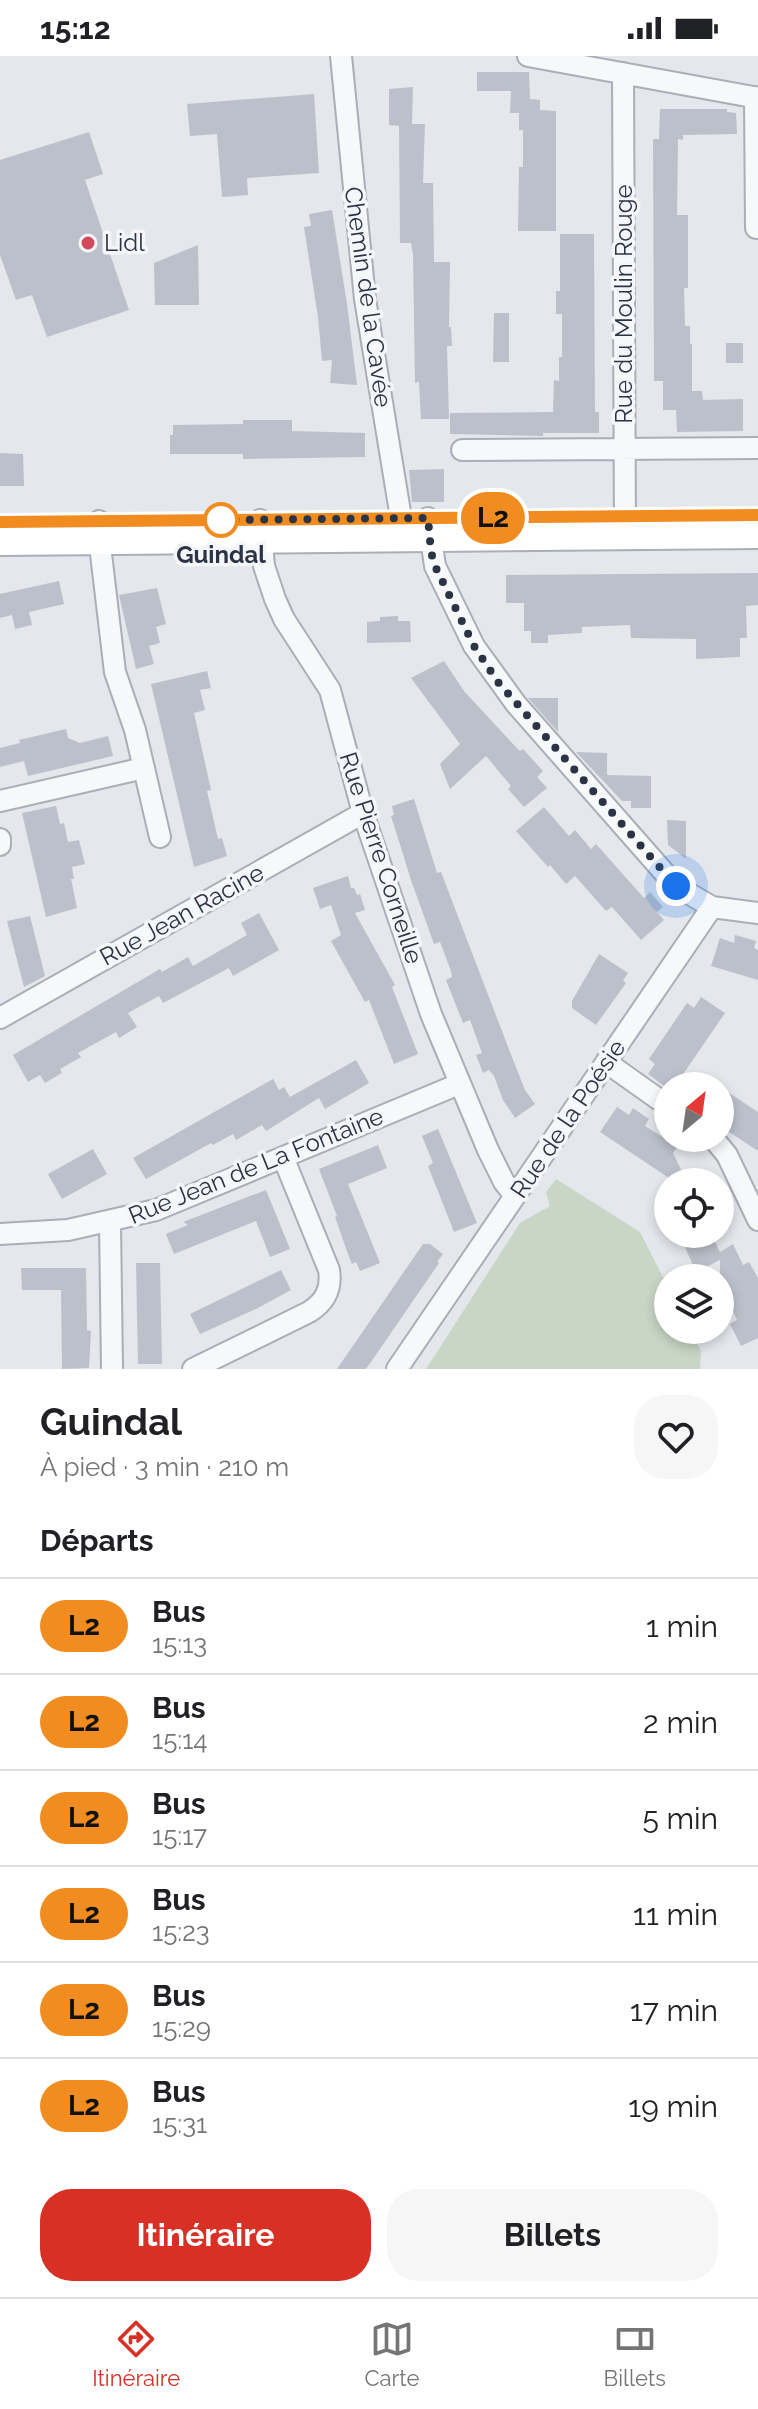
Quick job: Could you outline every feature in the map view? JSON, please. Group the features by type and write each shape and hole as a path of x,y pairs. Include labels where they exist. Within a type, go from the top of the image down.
{"main road":[{"path":"624,526 758,515"},
{"path":"0,522 100,531"},
{"path":"0,541 100,531 261,529 624,526 758,534"}],"street":[{"name":"Chemin de la Cavée","path":"341,56 365,299 415,528 480,656 503,689 668,878 695,899 712,907"},
{"path":"528,56 756,97 756,228"},
{"name":"Rue du Moulin Rouge","path":"623,73 624,526"},
{"path":"462,450 758,448"},
{"name":"Rue Pierre Corneille","path":"261,529 264,566 279,610 330,690 363,813 431,1014 500,1175 515,1196"},
{"path":"100,531 115,672 133,721 160,837"},
{"path":"0,801 144,768"},
{"name":"Rue Jean Racine","path":"0,1018 363,813"},
{"path":"712,907 758,913"},
{"name":"Rue de la Poésie","path":"397,1369 712,907"},
{"path":"606,1062 654,1096"},
{"name":"Rue Jean de La Fontaine","path":"0,1234 60,1231 156,1210 459,1084"},
{"path":"725,1152 758,1220"},
{"path":"193,1369 309,1312 322,1302 329,1290 329,1270 283,1157"},
{"path":"110,1222 112,1369"}],"green space":[{"path":"556,1179 640,1232 656,1264 654,1344 697,1344 701,1351 700,1369 426,1369 520,1223 550,1206 546,1192"}],"building":[{"path":"477,72 529,72 530,99 540,100 540,110 556,111 556,231 518,231 519,167 523,167 523,130 519,130 519,113 510,113 511,91 477,91"},
{"path":"413,87 412,124 425,124 423,183 433,183 434,262 450,262 449,327 452,346 447,346 449,419 421,419 419,382 415,383 413,255 411,243 400,243 399,126 389,125 389,89"},
{"path":"314,94 319,173 247,178 248,195 222,197 217,134 190,136 187,104"},
{"path":"660,109 727,109 727,112 736,113 737,134 683,135 683,140 678,139 677,215 688,215 688,288 684,288 685,326 690,326 692,344 692,391 702,391 703,400 743,399 743,431 677,432 676,410 663,410 663,381 654,381 653,139 659,139"},
{"path":"89,132 103,174 85,180 129,310 47,337 32,295 16,300 0,255 0,160"},
{"path":"332,210 357,385 330,383 332,360 322,361 304,227 311,226 309,214"},
{"path":"560,234 594,234 595,412 599,412 599,433 543,433 543,436 450,434 450,413 553,412 554,380 559,381 559,357 562,357 562,314 556,314 556,291 560,291"},
{"path":"198,245 199,305 155,305 154,263"},
{"path":"494,313 509,313 509,362 493,362"},
{"path":"726,343 743,343 743,363 726,363"},
{"path":"243,420 292,420 292,431 365,433 365,457 243,459 243,454 170,454 173,425 243,424"},
{"path":"0,453 23,454 24,486 0,486"},
{"path":"444,469 444,502 412,502 409,470"},
{"path":"758,573 758,605 746,606 747,638 740,638 740,657 696,659 696,639 631,638 630,625 582,627 582,633 548,635 548,643 531,643 531,631 524,631 524,603 506,603 506,575"},
{"path":"59,581 64,604 29,612 32,625 15,629 12,615 0,618 0,594"},
{"path":"157,588 166,624 156,627 160,643 149,646 154,664 136,669 119,595"},
{"path":"398,616 398,621 410,621 411,642 367,643 367,622 380,621 380,617"},
{"path":"444,661 464,691 543,771 537,777 547,788 524,807 486,756 450,789 440,764 460,744 411,678"},
{"path":"207,671 211,688 200,690 205,710 194,713 218,839 222,838 227,856 194,867 151,684"},
{"path":"528,698 558,698 558,732"},
{"path":"66,729 68,738 80,743 108,736 113,756 28,776 24,761 0,767 0,748 20,743 19,740"},
{"path":"576,752 607,753 607,775 651,776 651,808 631,808 631,801 622,801"},
{"path":"414,799 437,873 441,872 525,1090 535,1104 515,1118 503,1100 494,1076 489,1070 483,1073 476,1055 482,1053 470,1020 463,1023 446,980 452,977 451,971 440,942 434,944 412,883 391,816 394,815 392,806"},
{"path":"56,806 68,842 79,840 85,864 72,867 74,879 71,879 77,908 46,917 22,813"},
{"path":"544,807 569,836 575,830 591,849 596,844 644,898 650,892 663,907 657,912 664,920 641,940 612,907 606,911 575,876 566,884 516,831"},
{"path":"667,820 686,821 686,859 668,845"},
{"path":"348,876 351,888 357,895 360,894 365,910 355,913 395,985 392,987 418,1054 394,1064 369,1000 365,1002 331,941 341,935 331,905 320,909 313,888"},
{"path":"259,913 279,950 233,976 229,968 163,1003 159,996 128,1013 137,1027 119,1038 116,1032 78,1053 81,1057 60,1069 62,1073 45,1083 40,1075 28,1082 13,1055 160,969 162,972 188,957 193,966 247,935 241,923"},
{"path":"30,916 45,976 24,987 7,921"},
{"path":"735,935 756,941 758,980 711,966 720,938 734,943"},
{"path":"599,954 628,973 623,981 626,983 596,1025 572,1008 572,1001"},
{"path":"701,997 725,1013 685,1072 654,1072 654,1078 648,1074 655,1064 649,1059 687,1003 694,1008"},
{"path":"356,1060 369,1083 325,1109 319,1098 266,1131 262,1125 236,1140 233,1134 146,1179 133,1158 273,1079 279,1090 284,1087 290,1097"},
{"path":"734,1096 758,1112 758,1151 734,1135"},
{"path":"617,1107 629,1115 633,1108 649,1119 645,1126 654,1132 654,1152 674,1152 680,1168 654,1168 600,1132"},
{"path":"438,1129 477,1223 454,1232 428,1166 433,1163 422,1136"},
{"path":"378,1145 387,1168 348,1184 380,1263 360,1271 356,1262 352,1264 319,1169"},
{"path":"93,1149 107,1174 62,1199 48,1174"},
{"path":"266,1190 290,1249 270,1257 256,1221 174,1254 166,1234 188,1225 183,1222"},
{"path":"423,1244 430,1244 443,1254 382,1346 366,1369 337,1369"},
{"path":"734,1246 743,1265 749,1262 758,1278 758,1338 741,1346 734,1332 734,1322 737,1320 734,1314 734,1264 720,1264 720,1260 712,1264 692,1264 685,1248 718,1248 720,1252"},
{"path":"136,1263 160,1263 162,1364 138,1364"},
{"path":"21,1268 86,1268 87,1330 91,1331 89,1368 62,1369 61,1290 22,1290"},
{"path":"281,1270 291,1290 200,1334 190,1314"}],"bus line":[{"name":"L2","path":"0,522 758,515"}],"place":[{"name":"Lidl","path":"88,243"},
{"name":"Guindal","path":"221,520"}],"route":[{"path":"221,520 428,518 435,566 480,656 516,704 676,886"}]}
